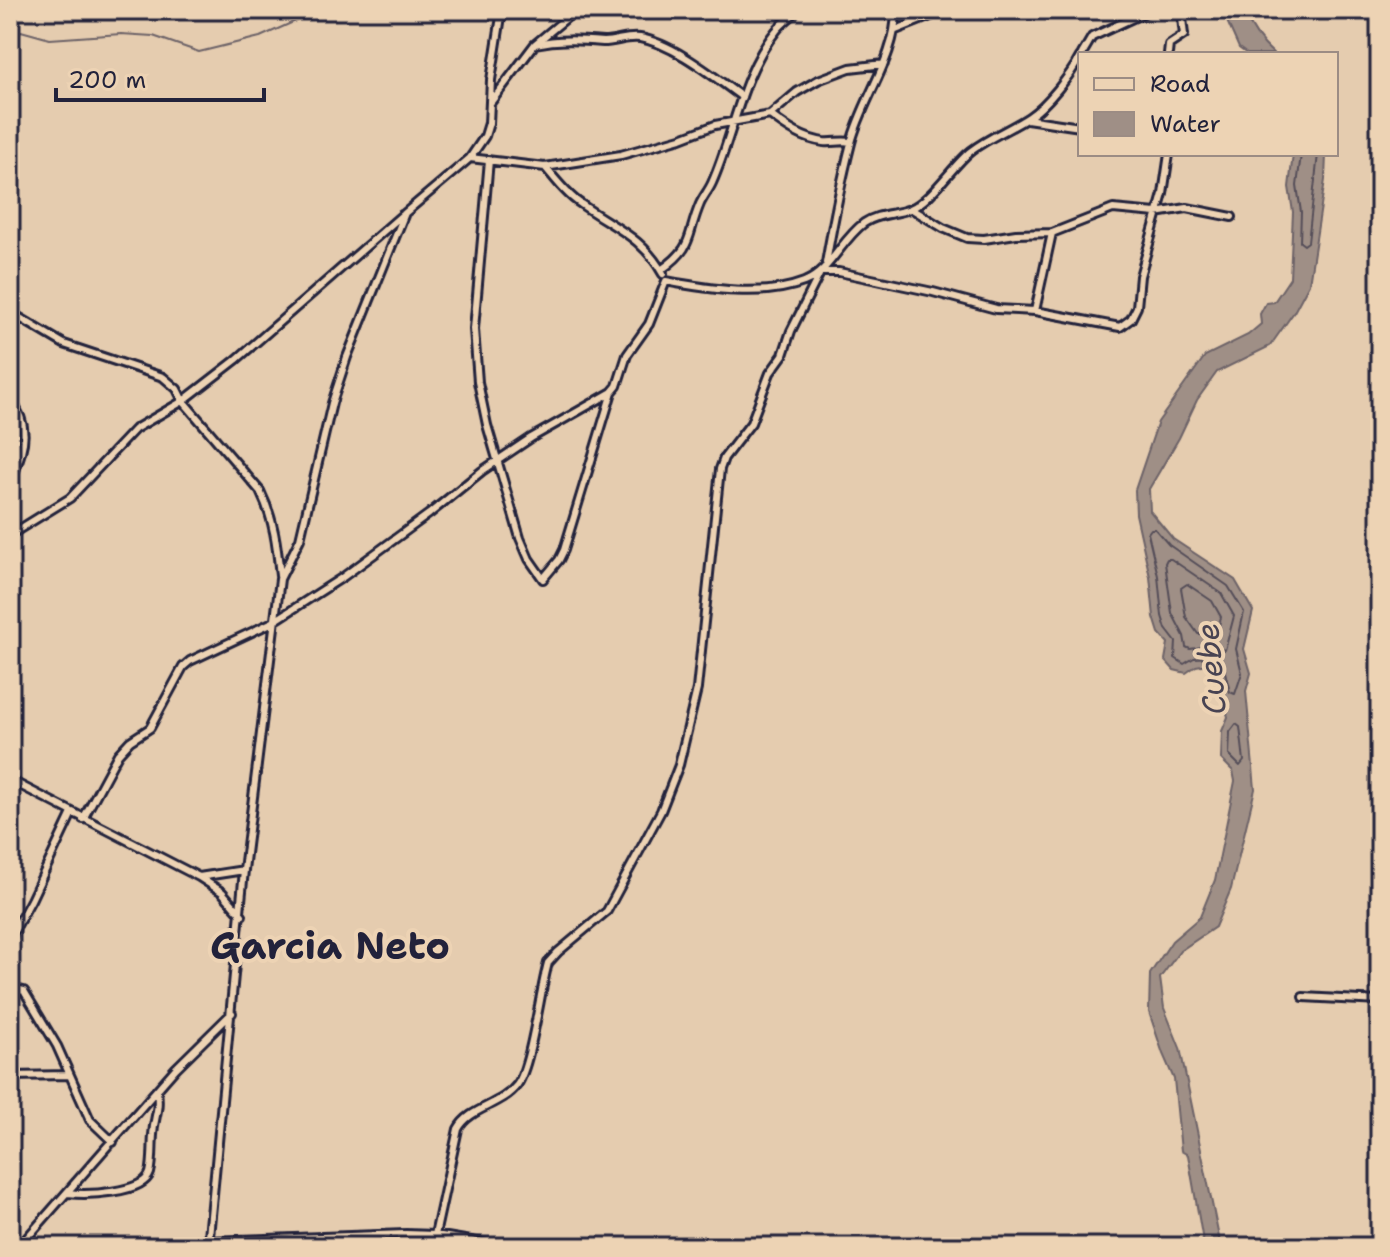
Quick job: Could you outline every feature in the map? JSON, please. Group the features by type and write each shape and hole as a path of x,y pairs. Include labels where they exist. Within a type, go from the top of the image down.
{"street":[{"path":"10,535 70,498 135,429 183,401 236,360 470,158 485,136 502,10"},
{"path":"491,102 535,44 576,10"},
{"path":"661,270 674,261 690,241 698,209 712,183 742,97 764,49 777,30 798,10"},
{"path":"435,1235 458,1129 463,1119 517,1085 525,1067 548,963 607,911 661,811 679,765 697,689 720,469 724,458 755,416 770,373 783,355 791,331 826,263 851,142 896,30 896,10"},
{"path":"896,30 946,10"},
{"path":"1083,52 1092,37 1150,10"},
{"path":"1168,52 1169,45 1184,35 1181,10"},
{"path":"535,44 575,38 607,42 638,38 650,41 707,72 742,97"},
{"path":"826,263 869,220 912,209 971,151 1027,119 1071,75 1078,62"},
{"path":"470,158 545,167 646,149 715,125 770,115 797,92 818,80 850,68 884,64"},
{"path":"770,115 791,131 808,138 822,142 851,142"},
{"path":"1027,119 1078,127"},
{"path":"666,281 718,290 746,290 789,286 821,273 839,272 996,309 1035,311 1113,327 1126,324 1137,307 1140,276 1165,183 1169,156"},
{"path":"489,160 476,296 475,355 487,425 520,538 529,559 545,579 564,550 612,392"},
{"path":"83,819 118,754 130,741 150,728 183,667 204,653 273,622 343,577 498,460 612,392 617,386 627,355 649,324 666,281 642,244 580,204 545,167"},
{"path":"912,209 943,228 967,238 984,239 1052,233 1113,209 1156,213 1187,208 1232,217"},
{"path":"280,579 300,539 332,403 347,357 405,213"},
{"path":"1035,311 1052,233"},
{"path":"10,312 64,344 163,377 177,389 183,401 260,491 277,540 280,579 244,870 208,1243"},
{"path":"10,399 21,418 25,437 10,486"},
{"path":"10,780 199,877 222,892 242,915"},
{"path":"10,956 13,933 72,813"},
{"path":"199,877 244,870"},
{"path":"10,969 11,989 24,991 57,1046 90,1120 113,1142"},
{"path":"1303,997 1380,1001"},
{"path":"19,1247 176,1068 232,1013"},
{"path":"10,1076 68,1075"},
{"path":"68,1193 88,1195 137,1186 146,1179 151,1172 153,1131 159,1108 157,1091"},
{"path":"10,1130 12,1247"},
{"path":"45,1247 435,1235 507,1247"}],"water":[{"path":"1222,10 1243,10 1256,34 1272,52 1244,52 1239,48"},
{"path":"1293,156 1326,156 1309,284 1270,346 1217,372 1197,400 1149,489 1150,511 1173,539 1235,580 1253,611 1244,649 1251,673 1246,691 1255,789 1231,889 1215,927 1180,951 1160,978 1164,1008 1180,1048 1221,1247 1204,1247 1188,1155 1181,1151 1174,1079 1149,1012 1150,974 1172,941 1200,917 1215,880 1235,781 1233,771 1221,759 1222,731 1228,717 1217,672 1208,664 1196,666 1186,673 1174,670 1165,660 1168,643 1159,633 1154,617 1150,577 1136,514 1135,490 1158,422 1205,356 1248,335 1261,324 1260,314 1266,303 1274,302 1290,278 1293,212 1289,187"}],"waterway":[{"path":"10,42 21,31 50,39 121,34 153,36 199,52 260,37 309,15 342,13 344,10"}],"district":[{"name":"Garcia Neto","path":"330,946"}],"water label":[{"name":"Cuebe","path":"1211,669"}]}
